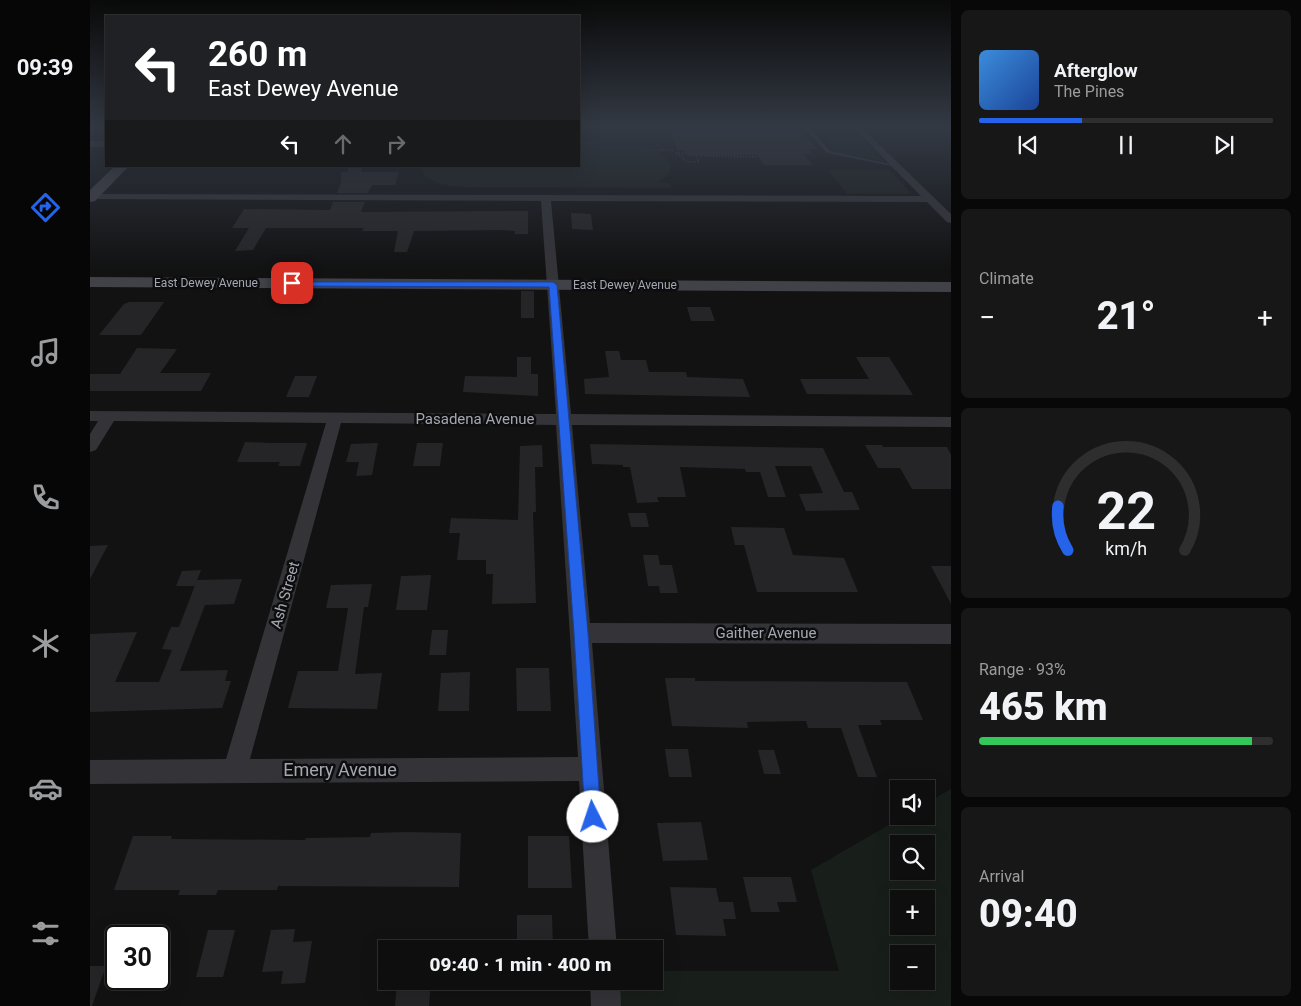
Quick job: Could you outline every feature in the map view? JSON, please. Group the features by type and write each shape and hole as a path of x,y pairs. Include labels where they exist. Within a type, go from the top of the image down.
{"street":[{"path":"91,197 115,174"},
{"path":"905,174 951,220"},
{"path":"91,197 931,199"},
{"path":"546,198 562,419 581,633 601,940"},
{"name":"East Dewey Avenue","path":"90,282 951,287"},
{"name":"Pasadena Avenue","path":"90,416 951,422"},
{"path":"90,446 110,416"},
{"name":"Ash Street","path":"235,771 335,418"},
{"name":"Gaither Avenue","path":"581,633 951,634"},
{"name":"Emery Avenue","path":"90,772 589,769"},
{"path":"605,990 606,1006"}],"shaded area":[{"path":"425,174 668,174 657,182 670,183 672,188 458,187 438,183"},
{"path":"831,174 893,174 912,194 847,194"},
{"path":"951,789 951,1006 606,1006 605,990 663,990 663,971 839,971 811,870 890,824 935,825 935,798"}],"building":[{"path":"341,174 398,174 395,185 372,185 368,193 337,193 341,183"},
{"path":"333,202 365,202 361,212 528,211 528,234 515,234 515,231 502,230 414,231 407,252 394,252 398,231 362,231 364,228 266,228 253,250 235,251 249,228 232,228 244,209 330,210"},
{"path":"571,213 591,214 593,230 572,229"},
{"path":"521,291 534,291 534,318 521,318"},
{"path":"129,302 164,302 141,335 99,335 124,304"},
{"path":"687,307 710,307 715,321 691,321"},
{"path":"137,348 177,349 160,373 211,373 201,391 90,391 90,374 120,374"},
{"path":"605,351 619,351 621,360 646,360 649,372 686,372 687,377 743,379 750,397 585,394 584,379 609,377"},
{"path":"517,357 531,357 531,374 538,374 538,396 463,392 465,376 517,377"},
{"path":"856,357 889,357 913,395 807,394 800,379 869,379"},
{"path":"295,376 317,376 309,397 286,397"},
{"path":"245,442 307,443 300,466 278,466 280,462 237,462"},
{"path":"378,443 372,475 356,476 359,462 346,462 351,444"},
{"path":"417,443 443,443 440,466 413,466"},
{"path":"590,444 823,448 844,492 852,492 860,510 806,511 799,494 823,493 811,466 775,466 786,497 768,497 760,472 746,472 745,469 680,467 686,497 657,497 659,502 637,503 630,467 592,464"},
{"path":"542,445 543,467 535,467 536,512 533,512 536,603 492,604 493,574 486,574 486,560 457,560 460,533 449,533 451,518 518,520 520,446"},
{"path":"865,445 882,445 883,447 947,447 951,455 951,489 912,489 900,468 878,468"},
{"path":"628,513 646,513 649,527 631,527"},
{"path":"731,527 784,528 793,555 844,558 858,592 757,592 744,545 735,545"},
{"path":"108,545 90,579 90,546"},
{"path":"643,555 658,555 660,565 672,565 678,593 660,593 659,586 648,586"},
{"path":"931,566 951,566 951,604"},
{"path":"201,570 195,586 176,586 182,571"},
{"path":"431,575 427,610 396,610 401,576"},
{"path":"242,579 234,604 205,605 180,671 228,670 225,681 231,681 222,708 90,712 90,634 137,632 115,682 159,682 172,650 162,649 171,627 179,627 197,580"},
{"path":"372,584 368,607 364,607 355,674 382,673 377,709 288,708 298,671 338,671 348,608 326,608 331,585"},
{"path":"432,630 448,630 446,655 429,655"},
{"path":"516,668 549,668 551,711 517,711"},
{"path":"470,672 469,711 438,711 441,673"},
{"path":"665,678 695,678 695,681 907,682 923,720 880,720 882,725 858,725 877,777 858,777 841,728 808,728 806,721 747,722 748,728 672,726"},
{"path":"665,749 688,749 692,777 669,777"},
{"path":"758,750 774,750 781,774 764,774"},
{"path":"701,822 708,860 663,861 657,823"},
{"path":"371,833 461,833 459,887 278,886 277,890 218,890 216,895 178,895 180,890 114,890 133,836 172,836 171,839 305,840 306,838 370,837"},
{"path":"528,836 569,836 572,888 528,888"},
{"path":"743,877 791,877 797,902 777,902 780,912 751,912"},
{"path":"670,887 716,888 719,902 733,902 736,919 723,919 726,936 676,935"},
{"path":"517,915 552,915 553,940 517,940"},
{"path":"295,929 293,942 312,941 305,983 281,984 283,971 262,972 271,930"},
{"path":"208,930 235,930 223,977 196,977"},
{"path":"90,966 105,966 92,1006 90,1006"},
{"path":"396,990 430,990 429,1006 395,1006"}],"route":[{"path":"292,283 553,285 562,419 581,633 593,817"}]}
